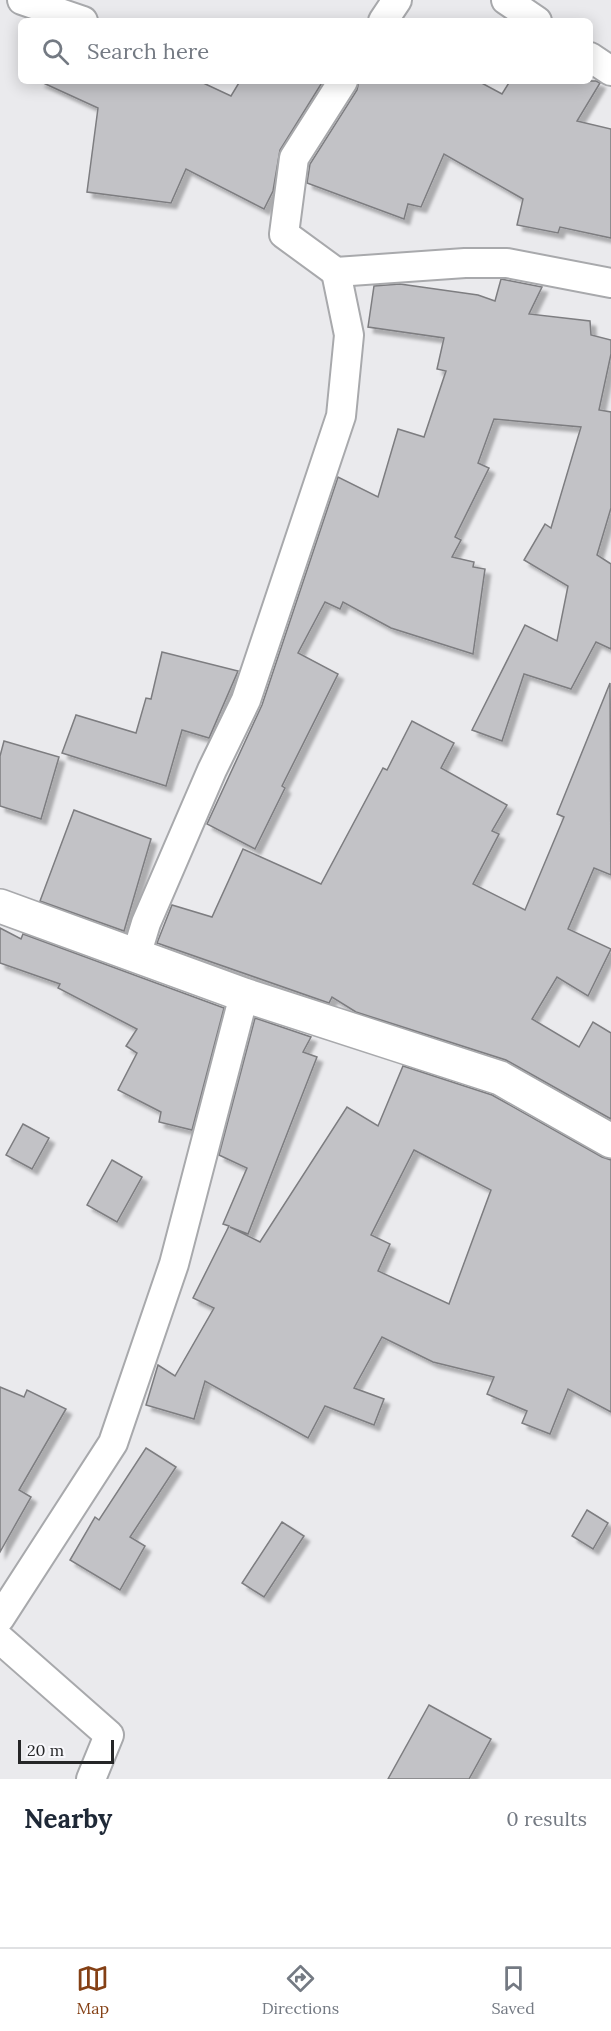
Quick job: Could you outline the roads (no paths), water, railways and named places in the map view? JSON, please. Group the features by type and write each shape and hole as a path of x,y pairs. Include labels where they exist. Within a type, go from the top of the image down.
{"street":[{"path":"22,0 74,18"},
{"path":"385,18 397,0"},
{"path":"506,0 533,18"},
{"path":"593,59 611,71"},
{"path":"341,84 294,158 284,234 336,272 465,263 507,263 611,283"},
{"path":"136,956 146,923 212,770 246,700 341,416 349,334 336,272"},
{"path":"0,906 244,995 501,1078 611,1141"},
{"path":"0,1618 113,1443 174,1264 244,995"},
{"path":"0,1639 109,1735 91,1779"}]}
